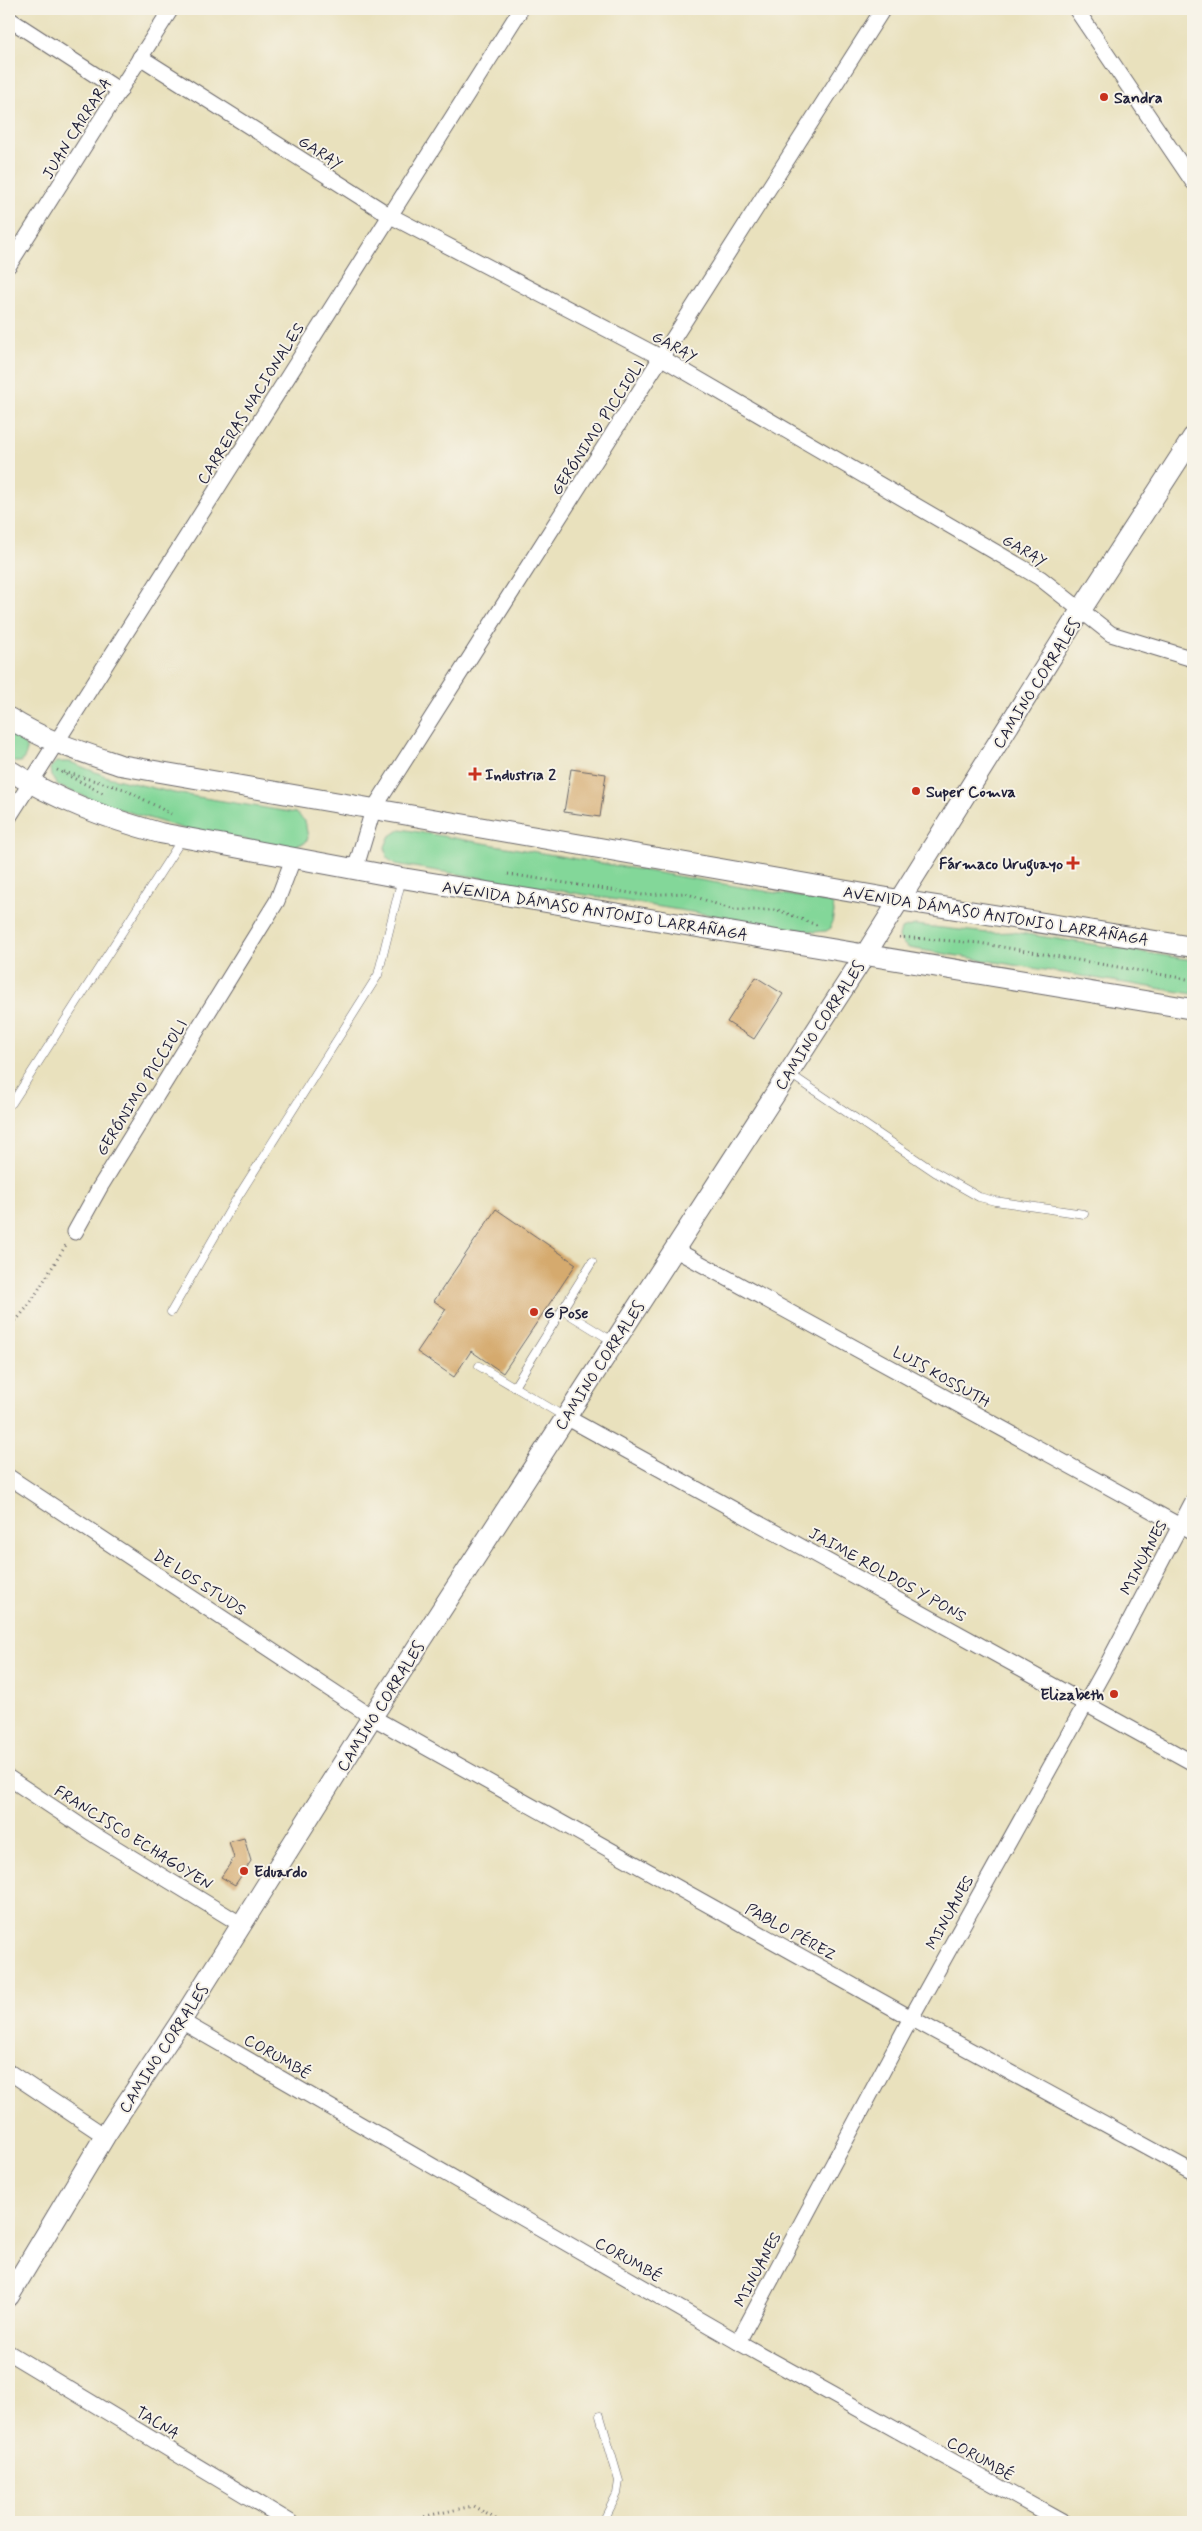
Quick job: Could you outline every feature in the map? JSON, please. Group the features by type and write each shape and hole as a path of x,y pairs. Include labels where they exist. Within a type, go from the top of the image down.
{"street":[{"name":"JUAN CARRARA","path":"9,265 171,9"},
{"name":"CARRERAS NACIONALES","path":"9,817 521,9"},
{"name":"GERÓNIMO PICCIOLI","path":"355,870 373,810 883,9"},
{"path":"1076,9 1193,182"},
{"path":"9,19 120,91"},
{"name":"GARAY","path":"140,57 389,215 662,358 1040,578 1111,634 1193,659"},
{"name":"CAMINO CORRALES","path":"9,2296 105,2136 181,2021 372,1717 865,955 1081,610 1193,436"},
{"name":"AVENIDA DÁMASO ANTONIO LARRAÑAGA","path":"9,718 27,730 56,743 120,766 899,900 1193,947"},
{"name":"AVENIDA DÁMASO ANTONIO LARRAÑAGA","path":"9,770 30,784 61,800 121,822 184,838 402,878 1193,1008"},
{"name":"GERÓNIMO PICCIOLI","path":"75,1232 100,1187 277,901 293,859"},
{"name":"LUIS KOSSUTH","path":"674,1249 1193,1533"},
{"name":"JAIME ROLDOS Y PONS","path":"566,1417 1193,1763"},
{"name":"DE LOS STUDS","path":"9,1477 372,1717"},
{"name":"MINUANES","path":"738,2342 911,2018 1086,1703 1193,1501"},
{"name":"PABLO PÉREZ","path":"372,1717 911,2018 1193,2172"},
{"name":"FRANCISCO ECHAGOYEN","path":"9,1778 96,1836 242,1925"},
{"name":"CORUMBÉ","path":"181,2021 738,2342 1062,2522"},
{"path":"9,2072 105,2136"},
{"name":"TACNA","path":"9,2353 290,2522"}],"lane":[{"path":"12,1103 184,838"},
{"path":"171,1312 234,1203 378,975 402,878"},
{"path":"788,1073 935,1172 979,1197 1084,1214"},
{"path":"514,1387 592,1262"},
{"path":"562,1310 614,1342"},
{"path":"479,1366 566,1417"},
{"path":"600,2416 619,2481 617,2494 603,2522"}],"path":[{"path":"106,794 56,769 124,789 174,817 157,813"},
{"path":"506,874 642,895 685,893 733,910 778,910 828,927"},
{"path":"877,936 979,943 1193,980"},
{"path":"9,1329 29,1305 75,1232"},
{"path":"416,2522 426,2516 472,2506 501,2522"}],"green space":[{"path":"9,732 21,741 26,748 25,757 21,762 14,762 9,759"},
{"path":"56,762 70,762 108,777 174,793 296,813 305,821 308,838 305,843 291,847 191,831 109,806 58,786 51,776 50,768"},
{"path":"401,829 829,902 833,905 834,912 831,928 826,931 815,932 395,864 387,858 385,847 389,837"},
{"path":"915,925 988,933 1013,932 1193,960 1193,994 909,948 902,943 899,937 901,929"}],"building":[{"path":"571,769 606,774 600,817 564,812"},
{"path":"756,977 783,994 754,1039 727,1022"},
{"path":"496,1209 576,1264 503,1373 471,1351 454,1377 417,1352 446,1309 434,1301"},
{"path":"244,1838 251,1861 235,1885 221,1877 234,1858 229,1842"}],"place":[{"name":"Sandra","path":"1104,97"},
{"name":"Industria 2","path":"475,774"},
{"name":"Super Comva","path":"916,791"},
{"name":"Fármaco Uruguayo","path":"1073,863"},
{"name":"G Pose","path":"534,1312"},
{"name":"Elizabeth","path":"1114,1694"},
{"name":"Eduardo","path":"244,1871"}]}
